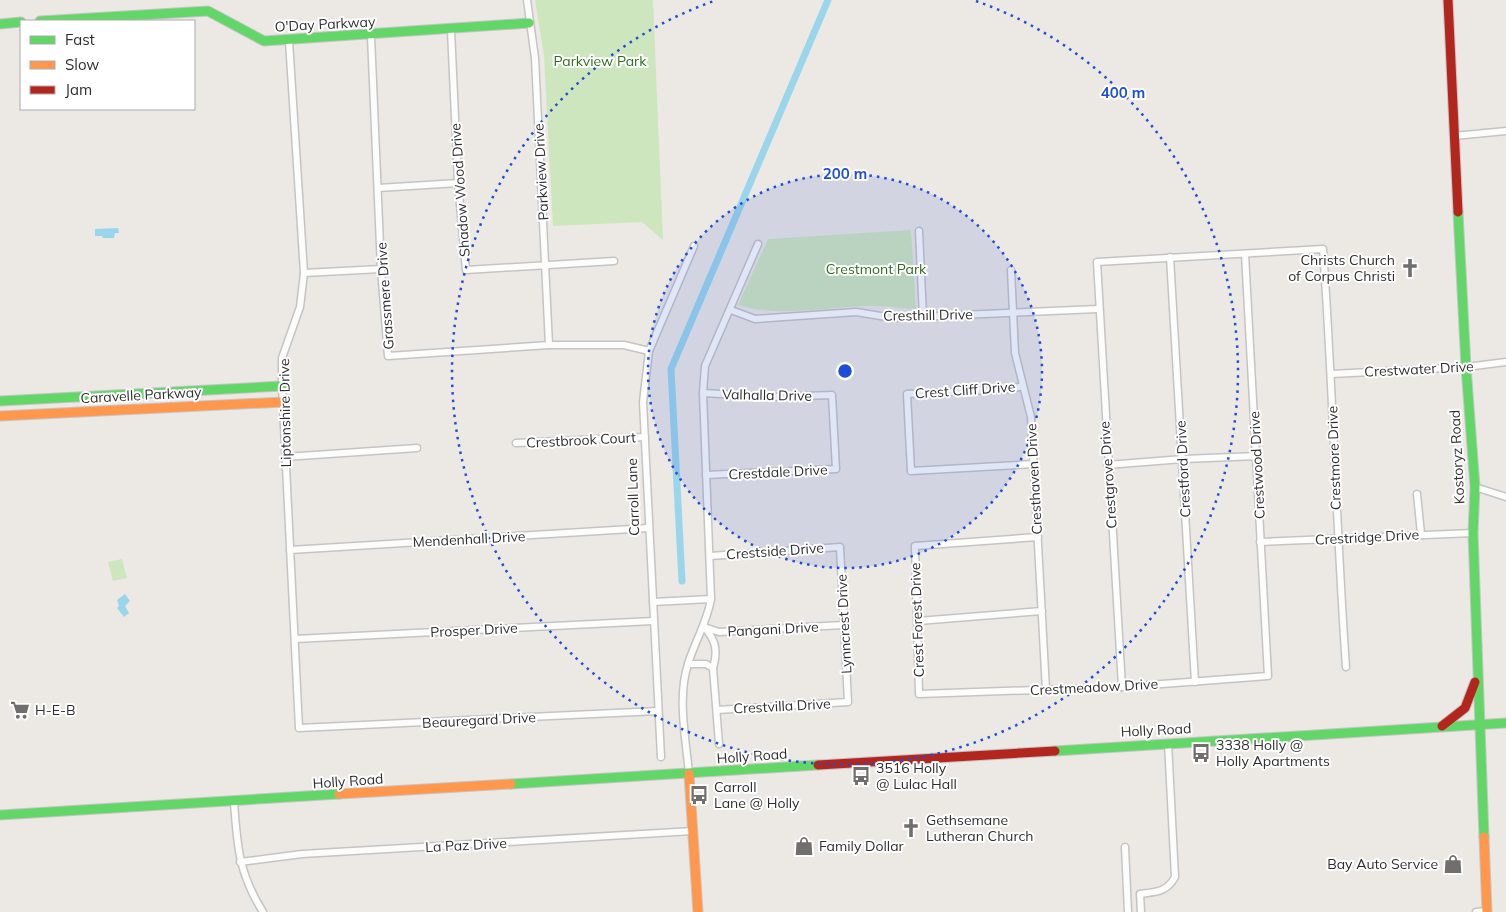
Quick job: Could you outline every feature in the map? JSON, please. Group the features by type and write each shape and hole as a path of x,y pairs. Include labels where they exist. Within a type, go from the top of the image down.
{"main road":[{"name":"Kostoryz Road","path":"1448,0 1466,367 1475,487 1473,533 1477,677 1487,912"},
{"name":"O'Day Parkway","path":"57,20 208,11 264,41 371,36 529,23"},
{"path":"0,24 20,22"},
{"name":"Caravelle Parkway","path":"0,401 282,386"},
{"name":"Caravelle Parkway","path":"0,416 283,402"},
{"path":"1441,727 1465,708 1477,677"},
{"name":"Holly Road","path":"0,815 1506,723"},
{"path":"689,774 697,912"}],"street":[{"name":"Parkview Drive","path":"527,0 535,58 549,345"},
{"name":"Shadow Wood Drive","path":"451,30 458,183 466,270 545,265"},
{"name":"Grassmere Drive","path":"371,36 381,269 388,356 549,345 624,345 648,351"},
{"name":"Liptonshire Drive","path":"289,40 304,273 300,307 282,358 282,386 299,728"},
{"path":"1454,136 1506,131"},
{"path":"378,188 458,183"},
{"path":"919,231 923,317"},
{"path":"689,774 684,684 688,664 704,627 711,599 703,393 705,366 731,310 758,244"},
{"name":"Carroll Lane","path":"662,757 648,528 643,402 648,351 694,246"},
{"name":"Crestmore Drive","path":"1245,254 1323,248 1332,374 1337,538 1346,667"},
{"path":"1170,257 1245,254"},
{"name":"Crestwood Drive","path":"1245,254 1268,676"},
{"name":"Crestgrove Drive","path":"1122,687 1107,465 1097,262 1170,257"},
{"name":"Crestford Drive","path":"1170,257 1195,682"},
{"path":"545,265 614,261"},
{"path":"304,273 381,269"},
{"name":"Cresthaven Drive","path":"1011,270 1015,353 1031,417 1046,690"},
{"name":"Cresthill Drive","path":"731,310 754,319 856,312 893,318 1098,309"},
{"name":"Crestwater Drive","path":"1332,374 1466,367 1506,362"},
{"name":"Crest Cliff Drive","path":"1023,386 1010,389 907,394 911,471 1034,464"},
{"name":"Valhalla Drive","path":"703,393 766,397 832,395"},
{"name":"Crestdale Drive","path":"706,475 836,469 832,395"},
{"name":"Crestbrook Court","path":"516,443 645,437"},
{"path":"285,457 417,448"},
{"path":"1107,465 1183,458 1257,456"},
{"path":"1475,487 1506,497"},
{"path":"1416,494 1421,534"},
{"name":"Mendenhall Drive","path":"290,550 648,528"},
{"name":"Crestridge Drive","path":"1260,542 1473,533"},
{"name":"Crest Forest Drive","path":"919,694 915,546 1038,537"},
{"name":"Crestside Drive","path":"710,556 840,547"},
{"name":"Lynncrest Drive","path":"840,547 848,702"},
{"path":"653,602 711,599"},
{"path":"918,621 1042,611"},
{"name":"Prosper Drive","path":"295,639 653,621"},
{"name":"Pangani Drive","path":"704,627 719,632 843,625"},
{"path":"704,627 715,640 716,658 713,668 719,744"},
{"path":"688,664 706,664 713,668"},
{"name":"Crestmeadow Drive","path":"919,694 1122,687 1268,676"},
{"name":"Crestvilla Drive","path":"717,710 848,702"},
{"name":"Beauregard Drive","path":"299,728 658,711"},
{"path":"1128,892 1140,894 1164,890 1170,886 1175,878 1168,743"},
{"path":"234,802 240,862 245,879 263,912"},
{"name":"La Paz Drive","path":"240,862 302,854 693,831"},
{"path":"1125,847 1128,912"},
{"path":"1140,894 1141,912"},
{"path":"1476,912 1487,912"}],"green space":[{"name":"Parkview Park","path":"535,0 653,0 663,240 642,222 553,226 544,56"},
{"name":"Crestmont Park","path":"911,230 916,309 872,306 802,311 769,311 738,305 768,239"},
{"path":"122,559 127,578 113,581 108,562"}],"water":[{"path":"118,228 119,233 115,233 114,238 95,236 95,229"},
{"path":"125,594 130,601 125,606 129,613 124,617 117,608 119,606 117,600"}],"waterway":[{"path":"682,581 671,369 828,0"}],"traffic: fast":[{"path":"57,20 208,11 264,41 529,23"},
{"path":"0,24 20,22"},
{"path":"1458,212 1466,367 1475,487 1473,533 1484,837"},
{"path":"0,401 282,386"},
{"path":"1055,751 1506,723"},
{"path":"511,784 818,765"},
{"path":"0,815 339,794"}],"traffic: slow":[{"path":"0,416 283,402"},
{"path":"689,774 698,912"},
{"path":"339,794 511,784"},
{"path":"1484,837 1487,912"}],"traffic: jam":[{"path":"1448,0 1458,212"},
{"path":"1442,726 1465,708 1475,682"},
{"path":"818,765 1055,751"}],"place":[{"name":"Christs Church of Corpus Christi","path":"1410,268"},
{"name":"H-E-B","path":"20,710"},
{"name":"3338 Holly @ Holly Apartments","path":"1201,753"},
{"name":"3516 Holly @ Lulac Hall","path":"861,776"},
{"name":"Carroll Lane @ Holly","path":"699,795"},
{"name":"Gethsemane Lutheran Church","path":"911,828"},
{"name":"Family Dollar","path":"804,846"},
{"name":"Bay Auto Service","path":"1453,864"}]}
